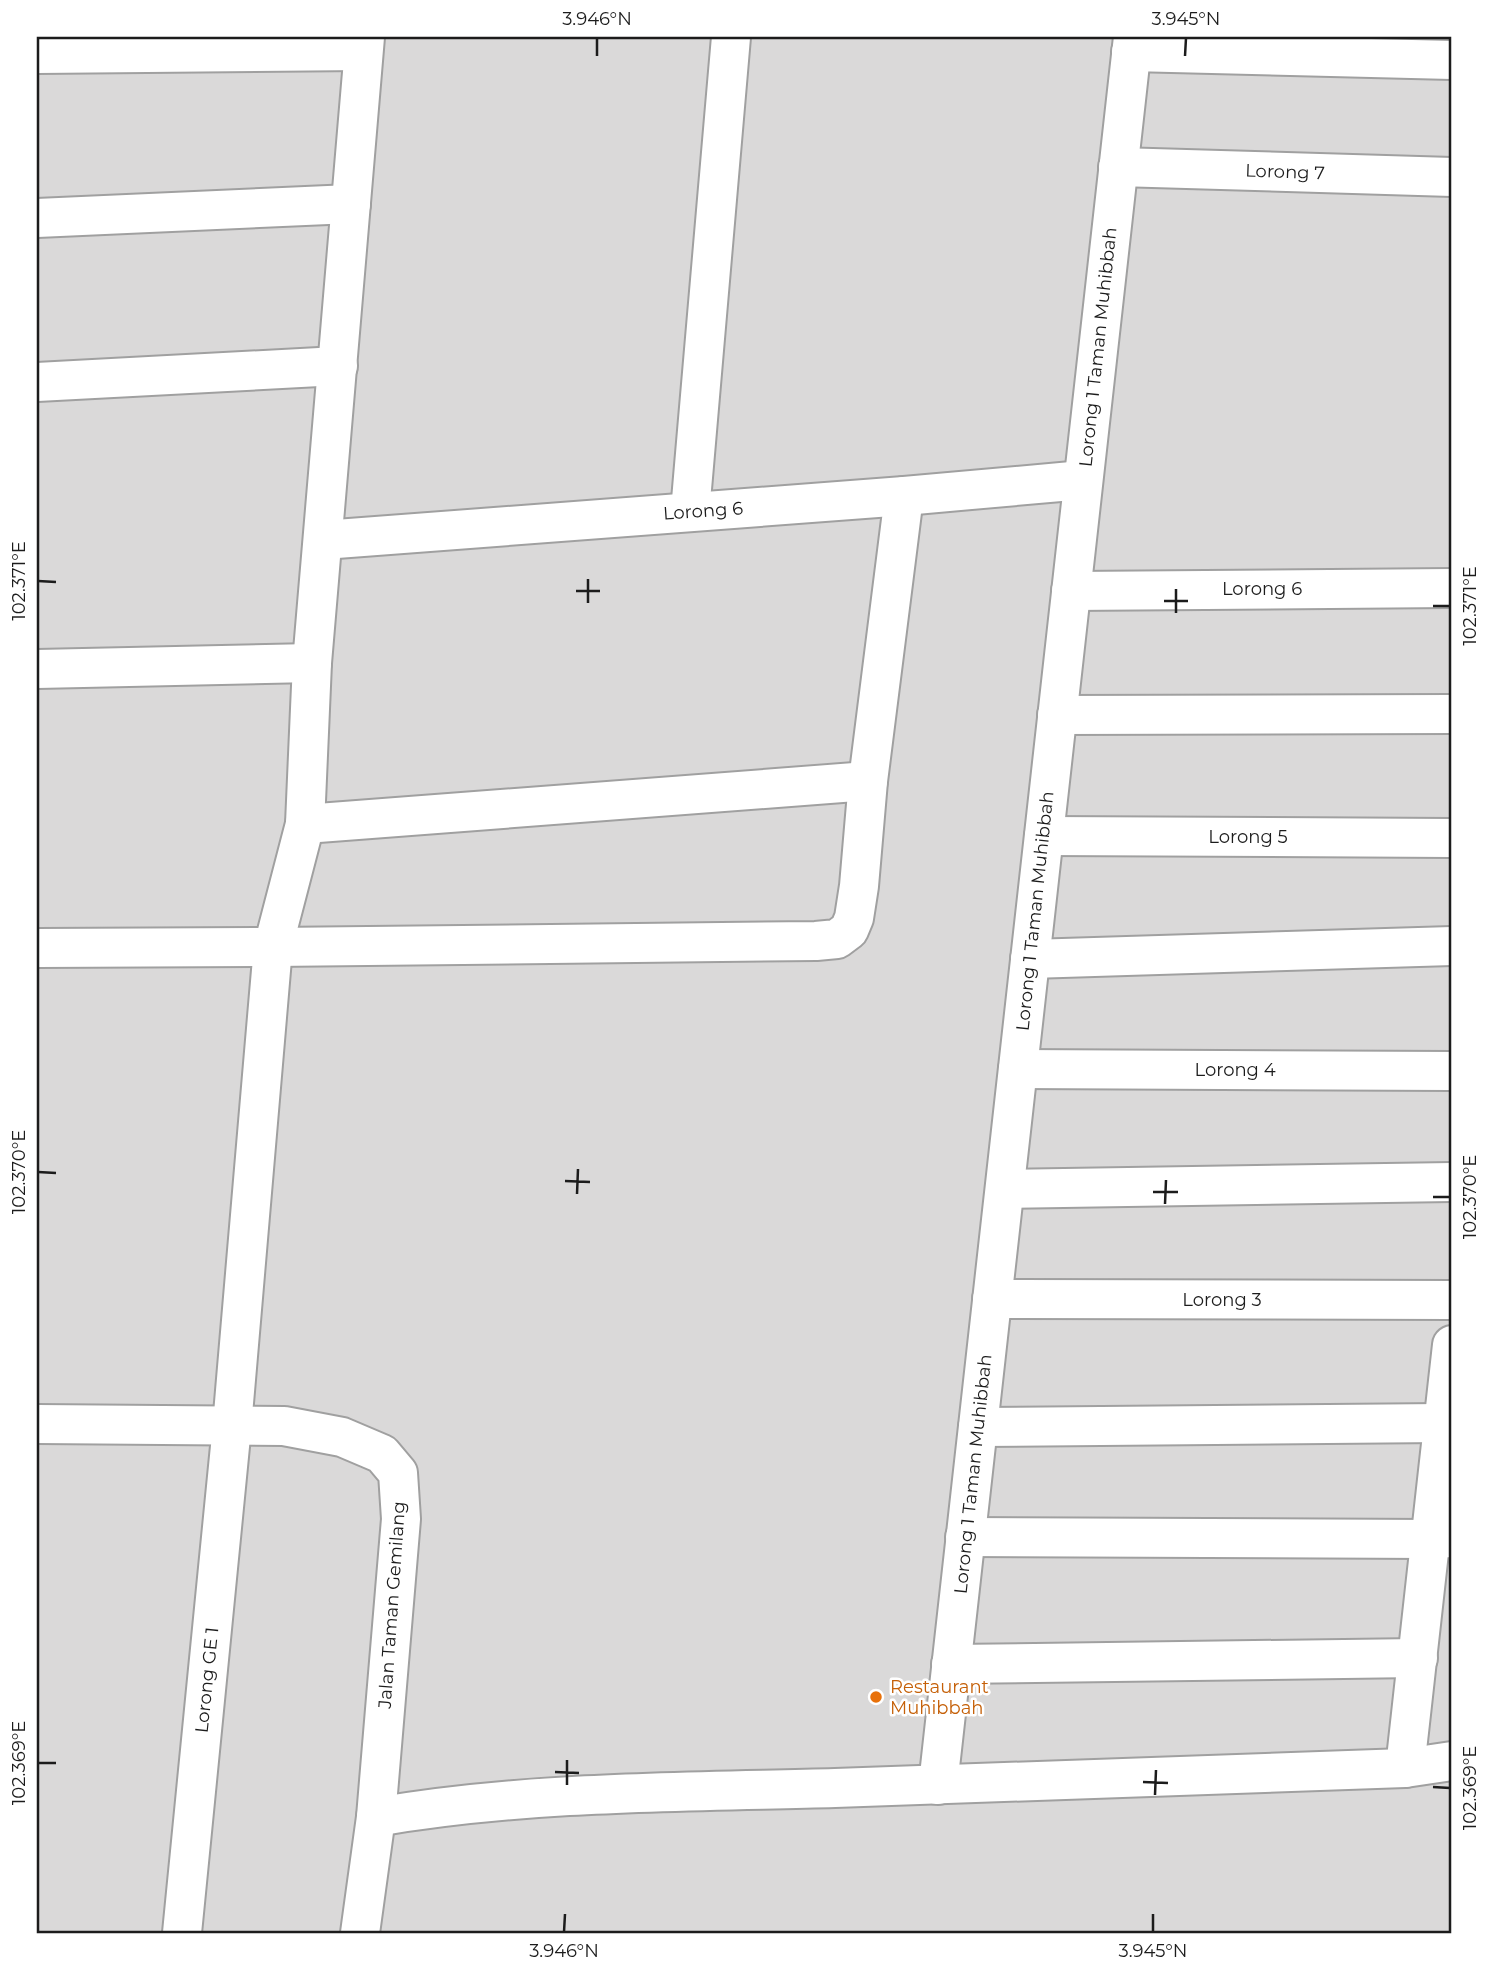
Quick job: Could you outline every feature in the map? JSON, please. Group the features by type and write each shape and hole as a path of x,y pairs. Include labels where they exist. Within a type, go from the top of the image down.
{"street":[{"path":"690,512 731,37"},
{"path":"57,48 364,44"},
{"name":"Lorong GE 1","path":"182,1933 232,1426 273,947 305,824 312,663 364,44"},
{"path":"1132,44 1452,60"},
{"name":"Lorong 1 Taman Muhibbah","path":"938,1785 1132,44"},
{"name":"Lorong 7","path":"1118,167 1452,177"},
{"path":"37,218 351,204"},
{"path":"37,382 338,366"},
{"name":"Lorong 6","path":"323,540 1083,480"},
{"path":"37,948 837,939 849,930 854,918 859,886 868,781 904,496"},
{"name":"Lorong 6","path":"1071,591 1452,587"},
{"path":"37,669 312,663"},
{"path":"1058,715 1452,714"},
{"path":"305,824 868,781"},
{"name":"Lorong 5","path":"1044,836 1452,838"},
{"path":"1030,959 1452,946"},
{"name":"Lorong 4","path":"1018,1069 1452,1071"},
{"path":"1004,1189 1452,1182"},
{"name":"Lorong 3","path":"992,1299 1452,1300"},
{"path":"1405,1768 1418,1658 1442,1538 1443,1423 1452,1345"},
{"path":"978,1427 1443,1423"},
{"name":"Jalan Taman Gemilang","path":"37,1424 284,1426 342,1437 382,1454 398,1473 401,1519 376,1818 360,1933"},
{"path":"965,1537 1442,1538"},
{"path":"951,1664 1418,1658"},
{"path":"376,1818 437,1807 604,1794 1405,1768 1452,1761"}],"shaded area":[{"path":"37,37 1452,37 1452,1933 37,1933"}],"place":[{"name":"Restaurant Muhibbah","path":"876,1697"}]}
